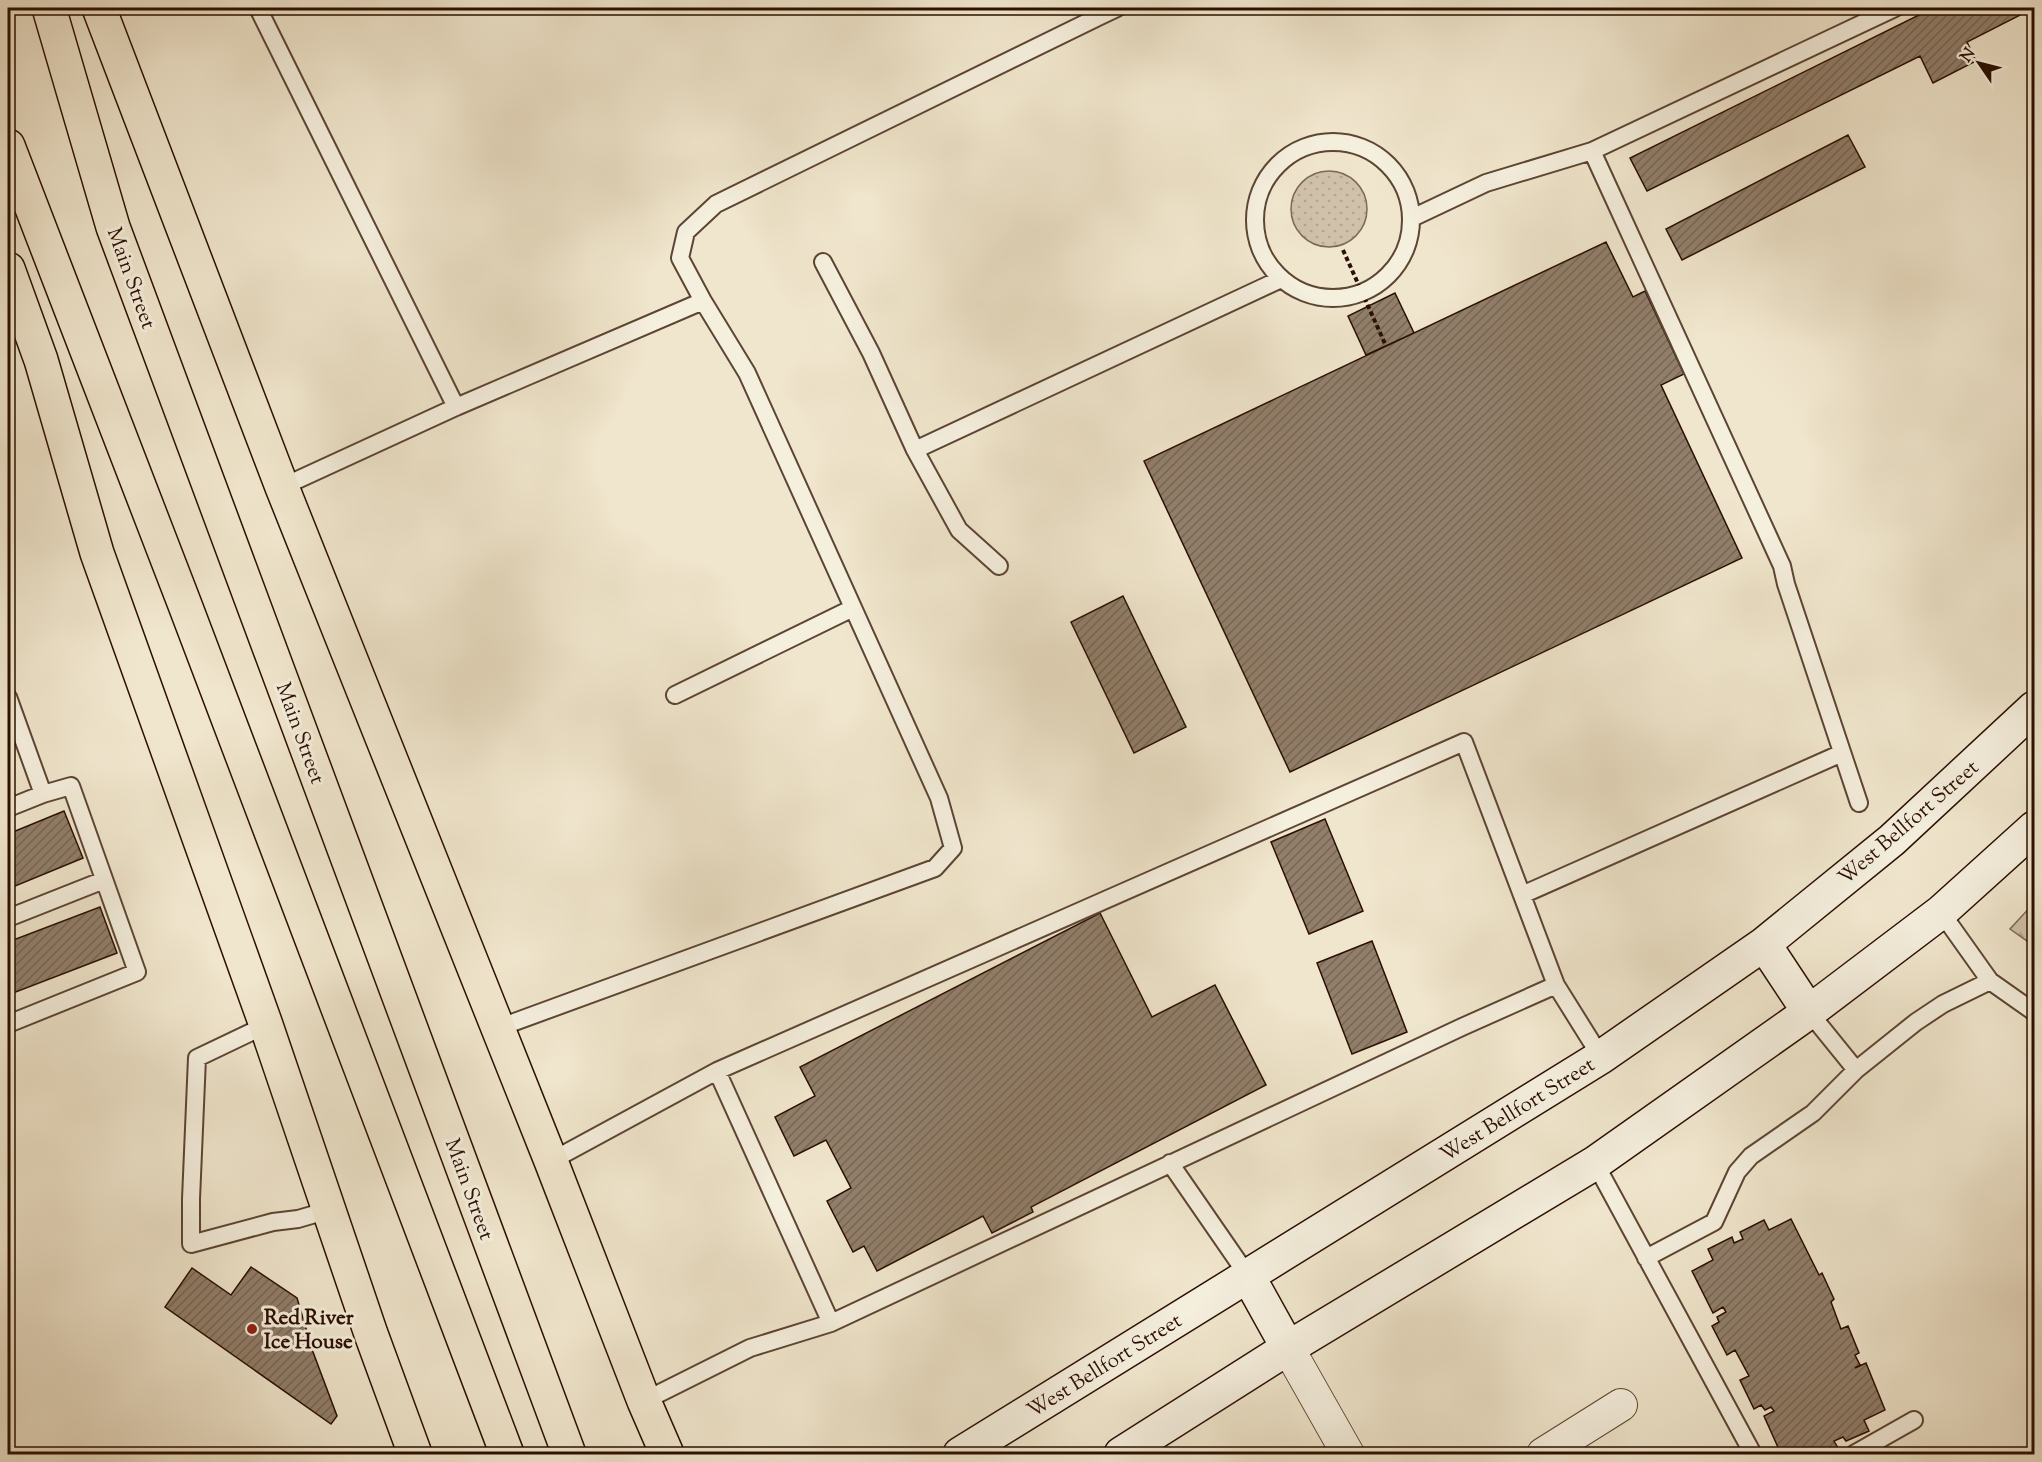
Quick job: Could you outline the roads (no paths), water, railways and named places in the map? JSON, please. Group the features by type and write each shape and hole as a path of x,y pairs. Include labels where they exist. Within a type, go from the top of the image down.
{"highway":[{"name":"Main Street","path":"49,8 113,227 569,1455"},
{"path":"99,8 282,488 667,1455"},
{"path":"8,146 185,605 507,1455"},
{"path":"8,269 41,360 97,553 266,1025 393,1398 415,1455"}],"main road":[{"name":"West Bellfort Street","path":"960,1455 1601,1057 1764,944 1892,840 2034,708"},
{"path":"1122,1455 1288,1348 1595,1163 1809,1012 1941,912 2034,828"},
{"path":"1764,944 1809,1012"},
{"path":"1248,1276 1288,1348"}],"street":[{"path":"1288,1348 1348,1455"},
{"path":"1543,1455 1621,1405"}],"lane":[{"path":"258,8 456,407"},
{"path":"498,1028 935,868 953,848 939,798 747,372 703,301 680,258 686,232 716,204 1094,13 1117,8"},
{"path":"1412,218 1486,183 1592,151 1895,8"},
{"path":"1326,141 1352,143 1376,153 1395,170 1407,193 1412,218 1408,243 1396,267 1378,285 1354,295 1329,298 1304,293 1281,279 1265,259 1256,235 1256,208 1263,184 1279,163 1301,148 1326,141"},
{"path":"1592,151 1782,566 1859,804"},
{"path":"823,262 871,353 915,450 959,530 999,566"},
{"path":"915,450 1281,279"},
{"path":"282,488 456,407 703,301"},
{"path":"675,695 853,608"},
{"path":"8,697 43,794"},
{"path":"551,1161 717,1071 1464,742 1556,985 1601,1057"},
{"path":"1522,895 1842,753"},
{"path":"8,808 71,786 137,972 8,1024"},
{"path":"8,918 104,880"},
{"path":"1941,912 1990,981 2034,1012"},
{"path":"1646,1258 1714,1222 1737,1172 1751,1156 1813,1113 1856,1070 1934,1010 1990,981"},
{"path":"644,1401 750,1348 831,1323 1556,985"},
{"path":"1809,1012 1856,1070"},
{"path":"266,1025 197,1058 191,1244 329,1210"},
{"path":"717,1071 831,1323"},
{"path":"1170,1163 1248,1276"},
{"path":"1595,1163 1754,1455"},
{"path":"1854,1455 1914,1420"}],"place":[{"name":"Red River Ice House","path":"252,1329"}]}
